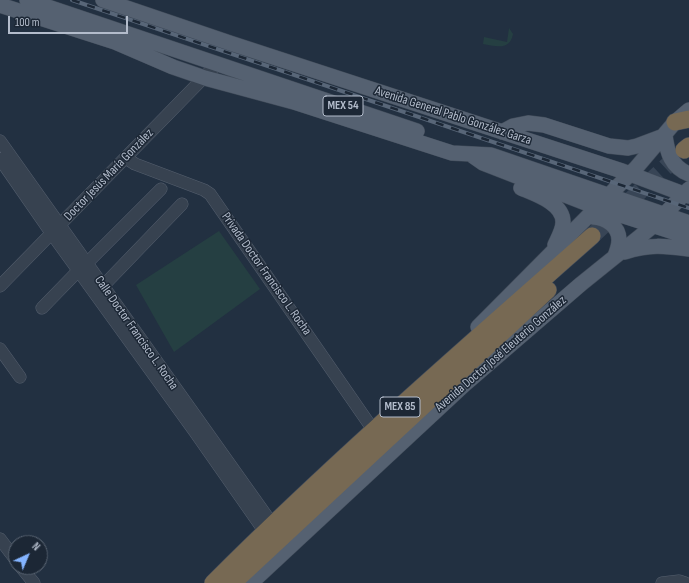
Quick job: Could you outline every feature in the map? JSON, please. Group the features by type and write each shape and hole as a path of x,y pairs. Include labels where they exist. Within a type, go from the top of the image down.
{"highway":[{"name":"Avenida Doctor José Eleuterio González","path":"213,583 269,528 447,364 595,240 233,583"}],"main road":[{"name":"Avenida General Pablo González Garza","path":"28,0 455,144 483,163 592,212 653,226 689,237"},
{"name":"Avenida General Pablo González Garza","path":"103,0 688,193"},
{"name":"Avenida General Pablo González Garza","path":"0,5 115,42 171,66 205,78 294,102 452,153 491,155 689,223"},
{"path":"447,364 454,352 552,251 630,174 689,110"},
{"path":"502,132 513,126 528,123 544,125 610,146 628,148 637,146 676,125"},
{"path":"676,125 666,149 676,166 689,174"},
{"path":"413,140 431,152 502,178 550,202 560,212 563,222 552,251"},
{"name":"Avenida Doctor José Eleuterio González","path":"251,583 465,384 653,226 688,193"},
{"path":"592,212 606,220 616,229 619,240 617,255 648,246 662,245 689,249"}],"street":[{"name":"Doctor Jesús María González","path":"0,286 205,78 217,64"},
{"name":"Calle Doctor Francisco L. Rocha","path":"0,141 56,230"},
{"name":"Privada Doctor Francisco L. Rocha","path":"126,158 135,164 204,190 210,194 374,431"},
{"name":"Calle Doctor Francisco L. Rocha","path":"0,159 83,267 269,528"},
{"path":"42,308 162,189"},
{"path":"103,286 182,204"},
{"name":"Calle Doctor Francisco L. Rocha","path":"83,267 103,286 184,408"},
{"path":"0,349 20,377"},
{"path":"0,538 8,549"},
{"path":"662,583 679,581 684,583"}],"green space":[{"path":"509,28 513,34 509,43 501,46 483,44 484,37 507,42"},
{"path":"219,231 260,289 174,352 136,285"}],"tunnel":[{"path":"592,236 684,150"}],"railway":[{"path":"72,0 689,208"}]}
